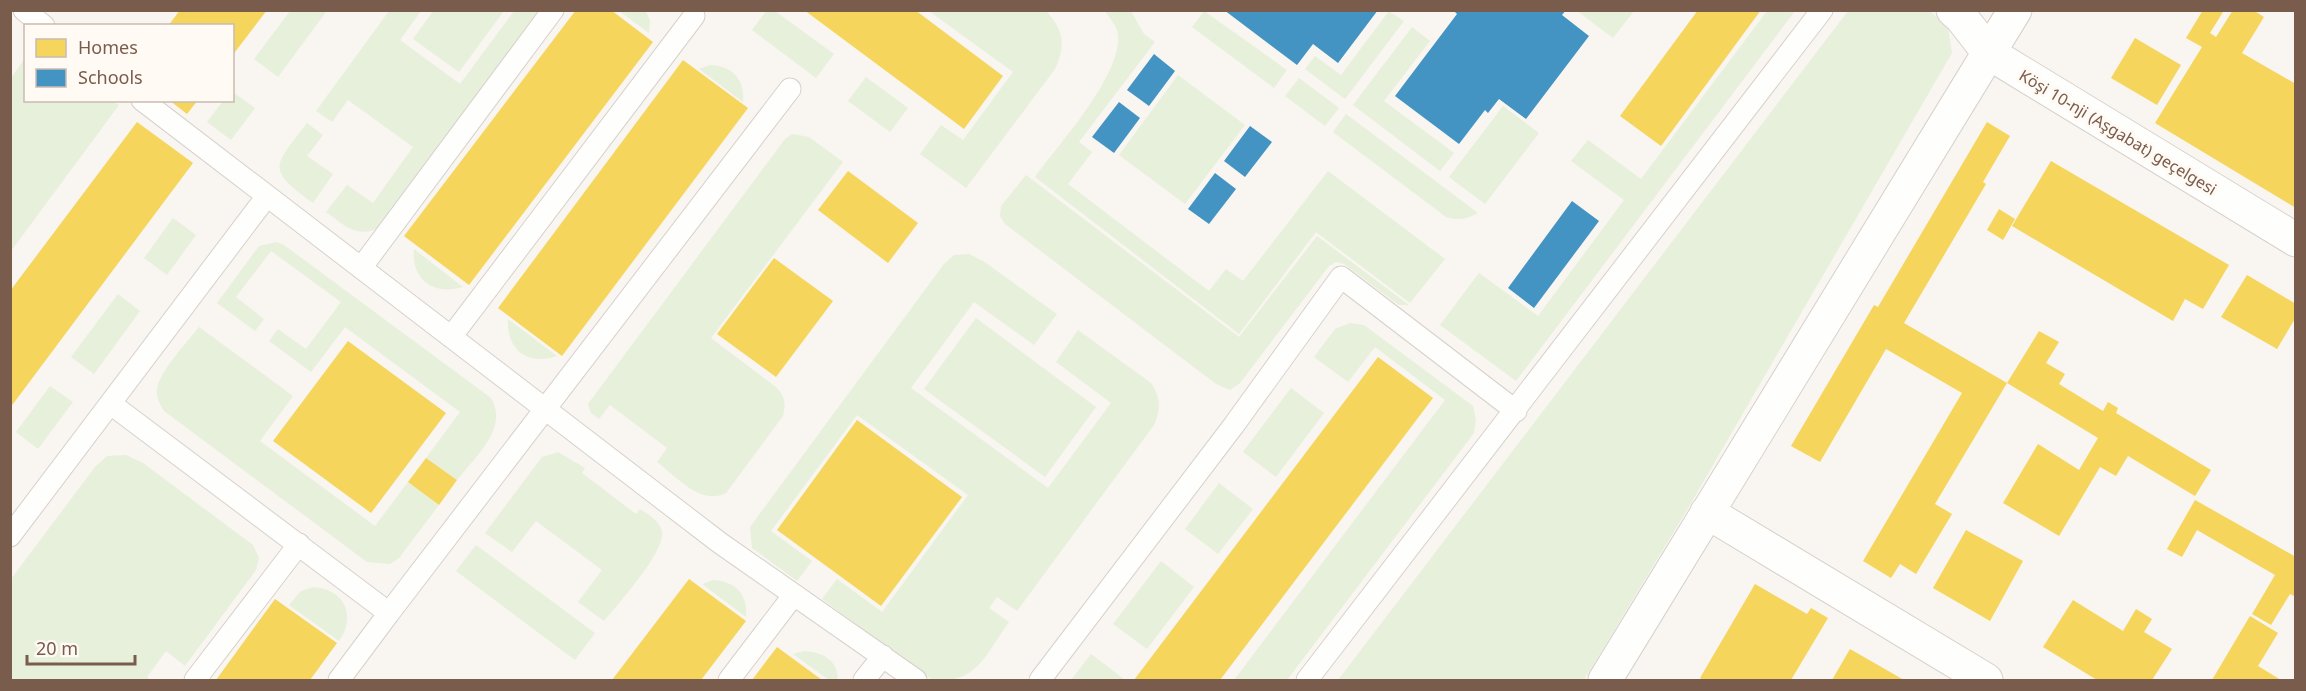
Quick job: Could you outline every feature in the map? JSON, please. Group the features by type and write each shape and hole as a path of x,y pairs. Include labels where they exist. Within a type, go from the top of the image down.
{"street":[{"name":"Köşi 10-nji (Aşgabat) geçelgesi","path":"1953,10 1989,53 2295,240"},
{"path":"1605,681 2014,10"},
{"path":"1707,512 1986,681"}],"lane":[{"path":"24,10 42,24"},
{"path":"361,268 553,10"},
{"path":"1307,681 1822,10"},
{"path":"451,337 694,16"},
{"path":"339,681 790,89"},
{"path":"145,102 545,410 793,596 883,656 916,681"},
{"path":"10,536 267,196"},
{"path":"1040,681 1234,425 1341,277 1516,411"},
{"path":"111,404 389,613"},
{"path":"195,681 299,544"},
{"path":"729,681 793,596"},
{"path":"864,681 883,656"}],"green space":[{"path":"1045,10 1056,24 1061,38 1059,61 966,188 920,154 941,125 963,140 1013,72 929,11"},
{"path":"290,11 326,12 278,77 254,59"},
{"path":"389,11 421,11 400,40 460,84 514,11 540,11 381,227 365,232 346,226 326,212 347,185 373,203 413,147 348,100 332,122 316,111"},
{"path":"433,11 504,11 459,72 413,39"},
{"path":"619,11 646,11 650,21 649,33"},
{"path":"766,11 775,11 834,54 816,78 752,30"},
{"path":"1105,11 1131,11 1144,34 1155,42 1079,142 1092,152 1068,184 1209,291 1226,269 1243,281 1328,171 1445,259 1410,303 1316,232 1239,334 1035,177 1089,106 1112,65 1118,46 1117,30"},
{"path":"1204,11 1287,70 1274,88 1192,27"},
{"path":"1389,11 1404,21 1345,99 1305,69 1315,56 1341,75"},
{"path":"1577,11 1634,11 1613,38"},
{"path":"1767,11 1795,11 1516,381 1440,325 1479,273 1538,316 1624,200 1571,161 1588,140 1641,179"},
{"path":"1848,11 1930,11 1948,27 1952,53 1687,510 1584,680 1338,680"},
{"path":"1412,27 1430,41 1384,101 1454,153 1440,171 1353,105"},
{"path":"24,59 24,102 114,102 119,105 11,251 11,78"},
{"path":"710,65 725,68 736,76 742,87 743,102 699,69"},
{"path":"1178,75 1245,125 1185,204 1119,155"},
{"path":"866,77 908,108 890,132 848,101"},
{"path":"1299,78 1339,108 1325,126 1285,96"},
{"path":"234,93 255,108 231,140 207,122 222,102 234,102"},
{"path":"1503,106 1539,133 1485,204 1449,177"},
{"path":"1346,114 1478,213 1463,219 1446,217 1333,132"},
{"path":"307,123 323,135 307,156 333,174 313,203 287,182 281,174 280,166 287,149"},
{"path":"792,134 809,137 843,162 711,338 776,387 783,397 784,407 783,416 726,493 707,496 681,482 657,462 667,448 610,405 599,419 591,413 588,404 785,139"},
{"path":"1026,175 1239,337 1317,236 1409,305 1399,305 1344,264 1336,262 1329,266 1240,383 1230,390 1216,384 1005,224 1000,216 1001,206"},
{"path":"173,218 196,235 167,275 144,258"},
{"path":"276,242 284,245 491,398 496,420 493,431 480,452 457,480 426,458 460,412 345,327 311,372 269,341 278,329 306,349 341,302 271,251 236,297 264,319 255,331 217,303 259,246"},
{"path":"414,249 463,287 443,289 427,283 416,269"},
{"path":"969,254 983,261 1057,314 1034,345 974,302 911,388 1048,488 1111,403 1056,362 1078,330 1151,383 1157,394 1159,408 1154,425 1017,611 997,597 989,608 1009,622 978,666 959,678 931,679 822,599 837,579 882,612 968,495 857,415 771,531 812,561 797,581 752,548 750,527 944,264 954,255"},
{"path":"118,294 140,311 94,374 71,357"},
{"path":"976,318 1096,407 1045,477 924,389"},
{"path":"508,319 557,356 537,359 521,353 511,339"},
{"path":"1350,323 1364,325 1473,406 1476,419 1474,433 1287,680 1234,680 1445,400 1375,347 1348,382 1314,357 1335,329"},
{"path":"199,327 293,396 260,441 375,526 408,482 439,505 399,558 390,564 367,562 164,411 157,395 159,382 181,348"},
{"path":"50,386 73,402 38,449 16,432"},
{"path":"1291,388 1324,413 1276,477 1243,452"},
{"path":"558,452 585,468 582,473 636,514 640,509 657,521 662,532 661,541 649,564 604,621 578,602 602,570 536,521 512,552 485,533 542,457"},
{"path":"126,455 143,463 253,545 259,558 256,570 185,666 166,651 147,677 151,680 11,680 11,579 95,467 107,456"},
{"path":"1219,483 1253,509 1218,554 1185,529"},
{"path":"476,545 595,633 575,660 456,571"},
{"path":"1161,561 1194,587 1147,649 1113,624"},
{"path":"713,580 728,583 738,590 745,602 746,617 702,584"},
{"path":"313,587 333,593 344,605 347,622 339,641 289,605 301,591"},
{"path":"804,651 828,658 835,667 838,680 829,680 793,654"},
{"path":"1091,654 1124,679 1071,680"}],"building: Homes":[{"path":"180,10 267,10 234,53 234,24 170,24"},
{"path":"576,10 611,10 653,42 469,285 404,236"},
{"path":"804,10 915,10 1003,76 964,129"},
{"path":"1698,10 1761,10 1661,146 1620,116"},
{"path":"2203,10 2223,12 2210,33 2216,37 2233,10 2253,10 2264,17 2242,53 2296,84 2296,208 2155,123 2202,47 2186,38"},
{"path":"2135,38 2181,65 2157,105 2111,78"},
{"path":"683,60 748,108 562,356 498,308"},
{"path":"172,102 196,102 187,114"},
{"path":"137,122 193,163 10,408 10,291"},
{"path":"1987,122 2010,136 1983,182 1986,184 1904,323 2007,383 1935,504 1952,514 1916,574 1900,564 1891,578 1863,561 1962,393 1886,349 1820,462 1791,446 1874,305 1878,307"},
{"path":"2051,161 2229,265 2203,309 2185,299 2173,321 2012,226"},
{"path":"848,171 918,223 888,263 818,210"},
{"path":"1999,209 2015,219 2003,240 1987,230"},
{"path":"774,258 833,301 776,377 717,334"},
{"path":"2247,275 2296,304 2296,317 2277,349 2221,317"},
{"path":"2039,331 2059,342 2046,363 2065,374 2059,384 2103,411 2108,402 2118,408 2116,413 2211,470 2195,496 2128,456 2116,476 2100,467 2059,536 2003,503 2038,444 2079,470 2098,438 2007,383"},
{"path":"348,341 446,413 371,513 273,441"},
{"path":"1378,357 1433,398 1220,680 1134,680"},
{"path":"857,420 962,497 881,606 777,530"},
{"path":"426,458 457,480 439,505 408,482"},
{"path":"2195,500 2296,557 2296,597 2290,594 2271,625 2252,614 2275,575 2197,530 2182,557 2167,549"},
{"path":"1966,530 2023,561 1990,621 1933,588"},
{"path":"689,579 746,621 701,680 612,680"},
{"path":"1755,584 1807,614 1811,608 1828,618 1791,680 1703,680 1700,678"},
{"path":"275,599 337,643 310,680 216,680"},
{"path":"2073,600 2123,631 2136,609 2152,619 2144,632 2172,649 2152,680 2097,680 2043,647"},
{"path":"2250,616 2278,633 2258,666 2281,680 2212,680"},
{"path":"777,647 822,680 752,680"},
{"path":"1850,649 1904,680 1832,680"}],"building: Schools":[{"path":"1224,10 1378,10 1338,63 1313,44 1297,65"},
{"path":"1453,10 1566,10 1562,15 1589,36 1526,119 1499,99 1488,113 1485,110 1459,144 1395,96 1457,14"},
{"path":"1154,54 1175,71 1149,106 1127,90"},
{"path":"1119,102 1140,118 1114,153 1092,137"},
{"path":"1250,126 1272,142 1245,177 1224,161"},
{"path":"1215,173 1236,189 1209,224 1188,209"},
{"path":"1572,201 1599,221 1534,308 1508,288"}]}
